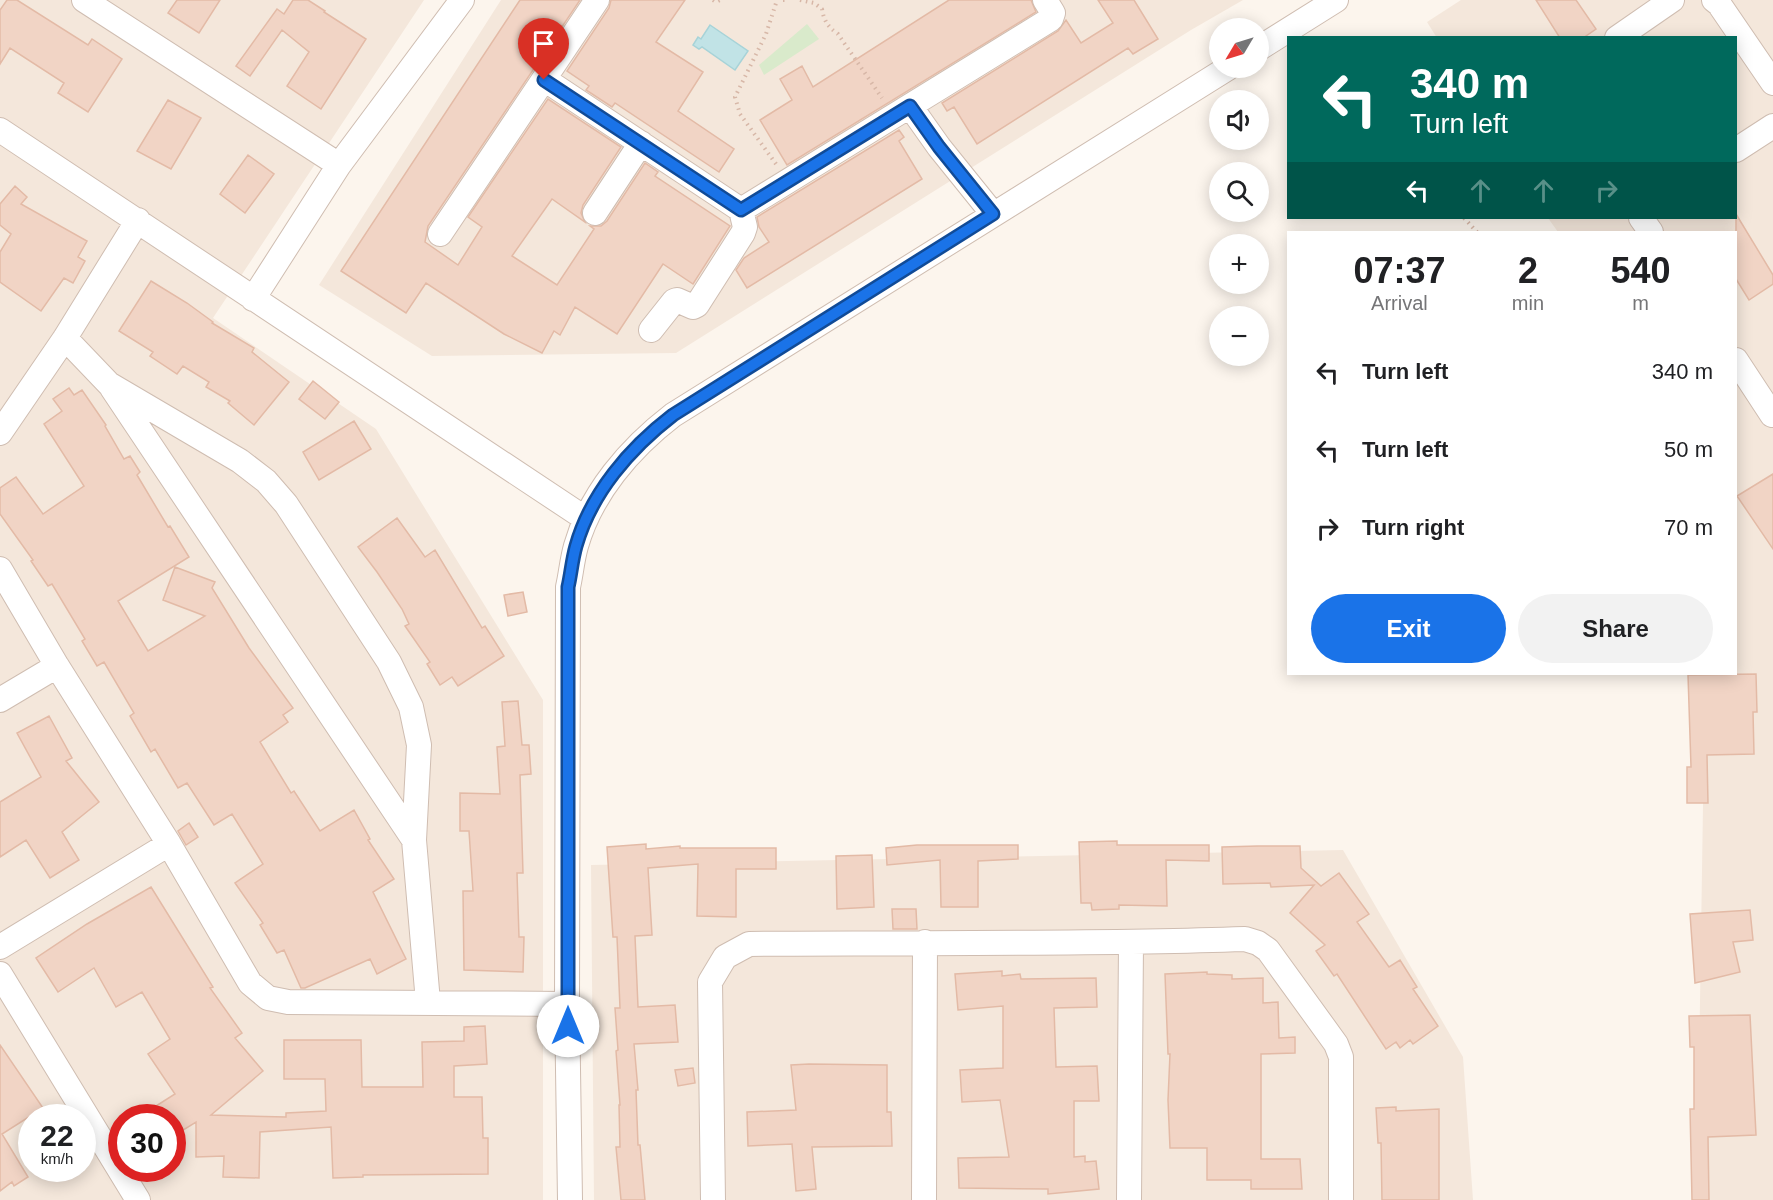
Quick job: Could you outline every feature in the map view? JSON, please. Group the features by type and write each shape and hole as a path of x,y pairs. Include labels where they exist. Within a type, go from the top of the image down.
{"street":[{"path":"84,0 339,165"},
{"path":"253,299 339,165 462,0"},
{"path":"440,234 597,0"},
{"path":"741,210 1051,19 1053,13 1045,0"},
{"path":"1269,39 1305,8 1336,0"},
{"path":"1620,36 1672,0"},
{"path":"1714,0 1773,83"},
{"path":"570,1200 567,1004 568,587 576,547 586,519 609,478 649,433 664,421 1212,78"},
{"path":"544,80 741,210 745,227 743,233 697,305 693,307 674,300 651,330"},
{"path":"902,111 939,147 993,214"},
{"path":"1737,149 1773,126"},
{"path":"0,130 586,519"},
{"path":"595,213 641,144"},
{"path":"0,434 65,338 138,220"},
{"path":"65,338 109,384 414,840"},
{"path":"1737,362 1772,415"},
{"path":"109,384 240,461 266,481 286,504 389,662 411,707 419,745 414,840 428,1002"},
{"path":"0,569 57,666 169,844 250,983 268,998 288,1002 567,1004"},
{"path":"0,700 57,666"},
{"path":"0,947 169,844"},
{"path":"713,1200 710,982 725,957 749,944 1131,943 1245,939 1269,950 1336,1044 1341,1057 1341,1200"},
{"path":"924,1200 925,942"},
{"path":"1129,1200 1131,943"},
{"path":"0,974 138,1200"}],"path":[{"path":"713,0 716,2 720,0"},
{"path":"777,0 766,34 735,97 740,114 788,182"},
{"path":"800,0 815,1 822,9 823,17 829,28 838,34 902,111"},
{"path":"1465,219 1476,231"}],"shaded area":[{"path":"0,0 424,0 213,318 376,429 543,700 543,1200 0,1200"},
{"path":"501,0 1243,0 1209,18 676,353 432,356 319,285"},
{"path":"1461,0 1773,0 1773,1200 1697,1200 1705,675 1737,675 1737,231 1557,231 1549,219 1737,219 1737,36 1436,36 1427,22"},
{"path":"1343,850 1463,1057 1473,1200 594,1200 591,865"}],"green space":[{"path":"807,24 819,39 764,75 759,65"}],"water":[{"path":"710,25 748,51 735,70 702,47 699,49 693,45 698,37 701,39"}],"building":[{"path":"7,0 17,0 88,45 92,39 122,59 88,112 58,93 64,83 10,48 0,64 0,10"},
{"path":"177,0 220,0 199,33 168,13"},
{"path":"293,0 308,0 366,39 321,109 287,86 309,52 282,30 250,76 236,66 277,9 284,14"},
{"path":"520,0 580,0 428,226 425,242 458,265 482,227 468,217 548,99 621,147 583,205 581,213 585,222 552,199 512,256 557,285 594,229 590,226 601,226 607,221 645,163 658,172 655,176 730,226 693,284 663,264 617,334 575,307 560,335 554,331 542,353 504,334 426,283 406,313 341,271"},
{"path":"611,0 685,0 656,42 703,72 678,111 734,149 719,172 615,103 612,107 586,90 589,86 567,71 609,8"},
{"path":"949,0 1031,0 1036,12 787,165 760,120 792,100 780,79 802,66 813,87"},
{"path":"1098,0 1134,0 1158,39 1133,54 1128,48 977,144 954,107 947,111 942,103 1058,31 1066,20 1081,43 1113,23"},
{"path":"1536,0 1576,0 1596,29 1586,36 1559,36"},
{"path":"168,100 201,118 171,169 137,151"},
{"path":"899,130 904,137 899,141 922,179 747,288 736,270 744,258 769,242 759,227 757,217"},
{"path":"248,155 274,174 245,213 220,194"},
{"path":"15,186 27,197 21,204 87,241 78,257 85,261 73,283 64,278 41,311 0,282 0,252 11,234 0,225 0,204"},
{"path":"1737,216 1773,275 1773,284 1749,300 1737,281"},
{"path":"151,281 187,303 212,323 254,348 252,352 289,382 254,425 228,403 230,401 206,387 209,382 183,366 177,374 150,356 153,352 119,331"},
{"path":"313,381 339,402 325,419 299,399"},
{"path":"69,388 74,395 82,390 106,425 124,459 130,456 140,472 137,475 189,557 118,601 148,651 205,616 163,600 175,567 215,582 212,588 249,648 293,708 283,715 288,722 260,742 291,793 294,791 320,831 354,810 370,839 368,840 394,879 373,892 406,959 377,974 370,959 301,988 284,950 277,953 260,925 263,923 235,883 263,864 232,814 214,825 187,783 178,788 155,749 151,752 130,716 134,713 104,662 97,666 82,641 85,639 52,584 48,586 31,561 33,560 0,514 0,488 16,477 43,514 84,486 44,424 62,411 53,399"},
{"path":"354,421 371,449 319,480 303,452"},
{"path":"1773,474 1773,549 1737,496"},
{"path":"397,518 425,557 435,550 482,628 485,626 504,656 458,686 452,677 440,685 427,664 430,662 405,626 409,624 402,609 358,547"},
{"path":"523,592 527,612 508,616 504,595"},
{"path":"1756,674 1757,712 1753,712 1754,754 1707,755 1708,803 1687,803 1687,767 1691,767 1688,675"},
{"path":"518,701 522,745 529,745 531,774 520,775 523,873 517,873 519,937 524,937 523,972 464,970 463,891 473,891 469,831 460,831 460,793 500,794 497,747 505,746 502,702"},
{"path":"49,716 72,758 66,761 99,802 62,832 79,860 50,878 26,840 0,857 0,802 41,777 17,733"},
{"path":"189,823 198,837 186,845 178,831"},
{"path":"1117,841 1117,845 1209,845 1209,861 1166,860 1167,906 1119,905 1119,909 1092,910 1091,903 1081,903 1079,842"},
{"path":"646,844 646,849 680,846 680,848 776,848 776,869 736,869 736,917 697,916 698,864 648,868 652,935 635,936 638,1007 675,1005 678,1042 634,1044 638,1090 636,1090 638,1145 640,1145 645,1200 621,1200 616,1147 620,1147 620,1105 615,1008 620,1008 617,937 613,937 607,847"},
{"path":"917,845 1018,845 1018,859 978,861 978,907 941,907 940,860 887,865 886,848"},
{"path":"1300,846 1301,868 1321,886 1339,873 1369,914 1357,922 1389,967 1400,960 1417,987 1413,989 1438,1026 1413,1044 1410,1040 1400,1048 1396,1042 1386,1049 1337,974 1334,976 1316,951 1325,945 1290,913 1314,885 1271,887 1270,883 1223,884 1222,847"},
{"path":"872,855 874,907 837,909 836,856"},
{"path":"151,887 213,987 210,988 242,1033 235,1038 263,1071 211,1115 286,1117 286,1113 326,1111 325,1079 284,1079 284,1040 361,1040 362,1087 423,1087 422,1042 464,1041 464,1027 485,1026 487,1064 454,1066 454,1097 482,1097 483,1138 488,1138 488,1174 363,1175 363,1177 333,1178 331,1127 260,1132 259,1178 223,1177 224,1156 196,1157 196,1122 186,1128 186,1104 159,1104 175,1094 148,1054 170,1039 142,992 116,1007 94,968 58,992 36,958 87,924"},
{"path":"892,909 916,909 917,929 893,929"},
{"path":"1750,910 1753,940 1733,942 1740,972 1695,983 1690,914"},
{"path":"1002,971 1002,976 1020,974 1021,979 1096,978 1097,1007 1054,1008 1056,1067 1097,1066 1099,1101 1074,1101 1074,1157 1085,1156 1085,1162 1096,1161 1099,1189 1048,1194 1048,1189 959,1188 958,1158 1009,1157 1000,1100 962,1102 960,1070 1003,1068 1003,1006 958,1010 955,974"},
{"path":"1207,972 1207,974 1232,975 1232,979 1263,978 1263,1003 1278,1002 1279,1038 1295,1037 1295,1053 1261,1054 1261,1159 1300,1159 1302,1189 1251,1189 1251,1180 1207,1180 1207,1148 1170,1148 1168,1100 1170,1054 1168,1054 1165,974"},
{"path":"1750,1015 1756,1135 1708,1137 1709,1200 1692,1200 1690,1109 1694,1109 1694,1047 1690,1047 1689,1016"},
{"path":"0,1045 40,1104 18,1104 18,1124 2,1134 18,1160 18,1182 20,1182 14,1186 12,1182 0,1191"},
{"path":"791,1065 887,1065 887,1112 891,1112 892,1146 812,1147 816,1189 796,1191 792,1144 748,1146 747,1112 796,1110"},
{"path":"693,1068 695,1083 678,1086 675,1070"},
{"path":"1396,1107 1396,1111 1439,1109 1439,1200 1382,1200 1381,1143 1378,1143 1376,1108"}],"route":[{"path":"544,80 741,210 910,106 939,147 993,214 673,415 649,433 609,478 586,519 576,547 568,587 568,1026"}]}
